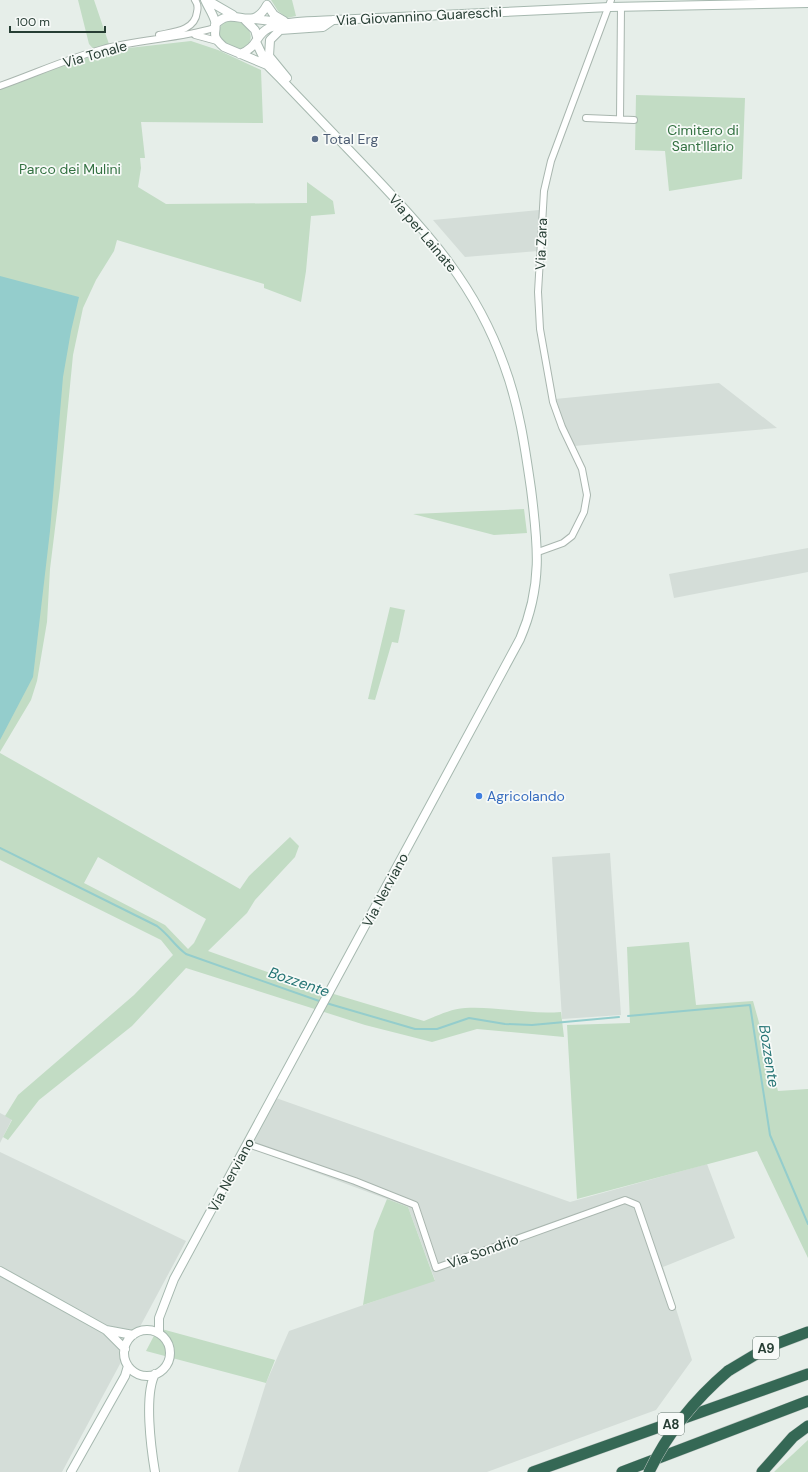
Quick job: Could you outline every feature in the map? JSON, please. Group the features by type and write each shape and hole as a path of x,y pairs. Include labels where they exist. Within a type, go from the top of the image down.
{"highway":[{"name":"A9","path":"649,1472 668,1436 682,1417 710,1386 728,1372 768,1347 808,1332"},
{"name":"A8","path":"533,1472 808,1374"},
{"name":"A8","path":"622,1472 808,1401"},
{"path":"762,1472 793,1437 808,1426"}],"street":[{"path":"150,40 158,36 181,30 193,24 198,9 195,0"},
{"path":"206,0 227,13 241,18 254,30 257,39"},
{"path":"206,0 213,16 214,34 217,41 224,47 240,54 250,50 269,25 285,22 294,23"},
{"name":"Via Giovannino Guareschi","path":"294,23 610,4 621,7 793,2 808,3"},
{"name":"Via Zara","path":"538,552 563,543 572,536 584,512 587,492 582,469 558,419 549,385 538,304 542,206 549,169 610,4"},
{"path":"254,19 262,15 268,5"},
{"path":"268,5 274,15 285,22"},
{"path":"268,5 269,25"},
{"path":"620,119 621,7"},
{"path":"193,35 214,26 222,17 254,19 269,25 294,23"},
{"path":"321,121 317,112 273,62 268,48 270,40 280,30 323,27 334,20"},
{"path":"193,35 217,41"},
{"name":"Via Tonale","path":"0,86 103,49 150,40 193,35"},
{"name":"Via per Lainate","path":"257,39 267,65 431,237 455,269 476,303 497,345 514,396 524,442 533,508"},
{"name":"Via per Lainate","path":"240,54 267,65"},
{"path":"586,118 634,120"},
{"name":"Via Nerviano","path":"159,1333 160,1318 169,1290 520,639 533,601 537,582 538,552 533,508"},
{"name":"Via Sondrio","path":"248,1144 355,1181 415,1206 436,1268 625,1200 637,1205 672,1307"},
{"path":"0,1271 106,1330 125,1349"},
{"path":"150,1394 140,1374 128,1366 125,1358 125,1349 133,1336 146,1330 160,1318"},
{"path":"106,1330 133,1336"},
{"path":"146,1330 159,1333 167,1341 170,1352 164,1368 155,1374 151,1383 151,1445 155,1472"},
{"path":"70,1472 128,1366"},
{"path":"120,1382 140,1374 155,1374"}],"shaded area":[{"path":"539,210 538,251 465,257 433,220"},
{"path":"719,383 777,428 574,446 559,416 555,399"},
{"path":"808,548 808,572 674,598 669,574"},
{"path":"610,853 621,1015 562,1019 552,857"},
{"path":"276,1098 570,1202 707,1164 735,1238 663,1267 692,1360 656,1410 487,1472 238,1472 266,1383 289,1331 435,1280 408,1207 250,1148"},
{"path":"0,1113 12,1119 0,1143"},
{"path":"0,1152 186,1241 62,1472 0,1472"}],"green space":[{"name":"Parco dei Mulini","path":"78,0 94,0 111,50 191,41 218,50 261,70 263,123 141,122 145,158 140,158 141,168 138,187 166,204 307,203 307,182 333,201 335,214 311,216 306,271 301,302 264,288 264,284 117,240 114,251 96,280 83,308 73,355 60,488 50,569 47,622 37,681 31,700 0,752 0,87 98,54 89,44"},
{"path":"271,0 292,0 296,16 287,18 278,11"},
{"path":"228,20 239,22 248,28 251,38 245,48 232,47 226,44 219,36 219,30"},
{"name":"Cimitero di Sant'Ilario","path":"636,95 745,98 742,179 669,191 665,151 635,150"},
{"path":"524,509 527,533 494,535 413,514"},
{"path":"390,607 405,610 398,643 392,642 375,700 368,699"},
{"path":"0,753 240,889 249,876 290,837 299,846 295,857 255,900 247,913 208,951 307,986 424,1021 449,1011 465,1008 489,1008 549,1013 561,1012 564,1037 477,1029 432,1042 365,1025 186,968 132,1026 39,1100 8,1140 3,1137 12,1120 5,1116 18,1095 134,995 173,955 161,940 0,860","holes":["98,857 206,919 194,943 188,949 165,925 84,883"]},
{"path":"689,942 696,1005 753,1001 778,1091 808,1089 808,1258 757,1151 577,1199 567,1025 630,1023 627,947"},
{"path":"387,1199 408,1207 435,1281 363,1305 374,1231"},
{"path":"158,1328 275,1360 266,1383 146,1351"},
{"path":"808,1440 808,1472 774,1472 777,1469"}],"water":[{"path":"0,276 79,297 63,377 50,531 33,677 0,740"}],"waterway":[{"name":"Bozzente","path":"0,848 157,926 186,954 322,1002"},
{"name":"Bozzente","path":"326,1003 415,1029 437,1029 469,1018 505,1024 532,1025 619,1017"},
{"name":"Bozzente","path":"628,1016 750,1005 770,1135 808,1224"}],"place":[{"name":"Total Erg","path":"315,139"},
{"name":"Agricolando","path":"479,796"}]}
